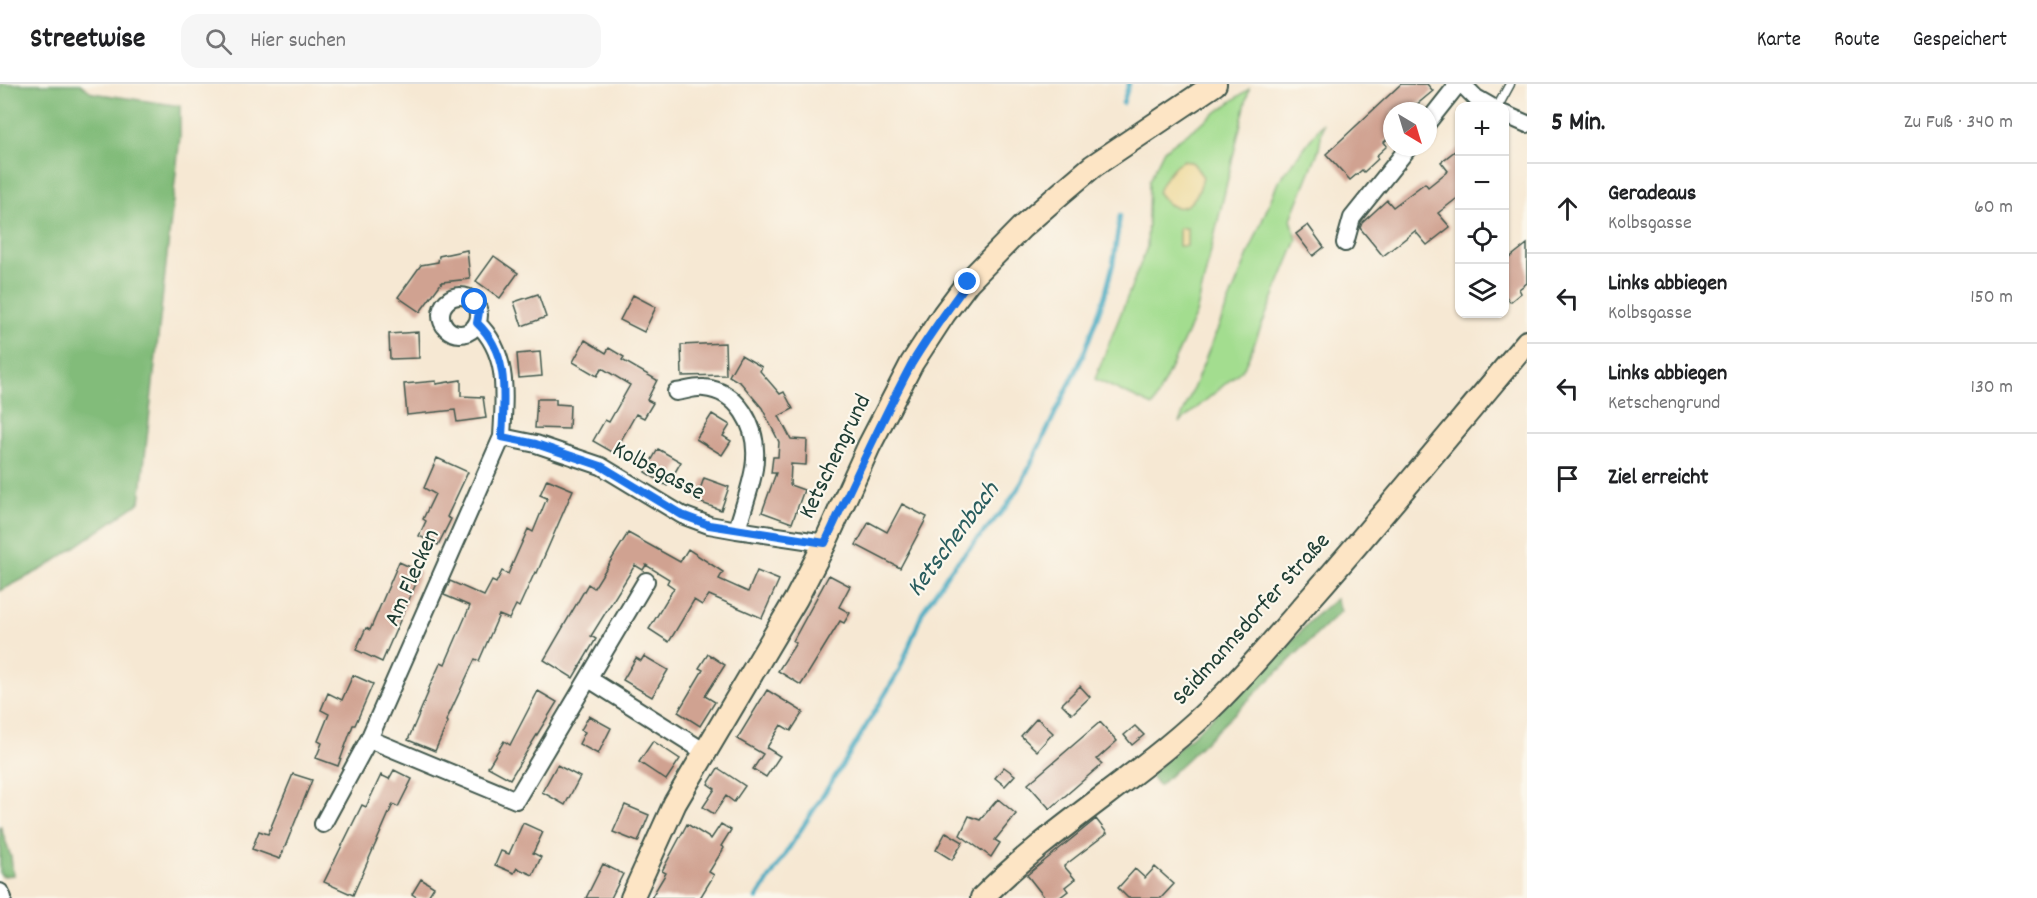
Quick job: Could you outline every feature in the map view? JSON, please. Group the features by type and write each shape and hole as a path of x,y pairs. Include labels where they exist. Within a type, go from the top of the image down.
{"street":[{"name":"Ketschengrund","path":"632,898 675,803 796,599 912,363 944,314 968,282 1021,228 1060,194 1093,166 1215,84"},
{"path":"1437,111 1460,84 1483,102"},
{"path":"1509,116 1527,124"},
{"path":"1345,243 1352,218 1401,156"},
{"path":"477,323 487,332 496,348 502,367 504,396 502,437"},
{"name":"Seidmannsdorfer Straße","path":"982,898 1042,844 1151,762 1223,696 1349,554 1527,342"},
{"path":"676,392 703,388 725,394 742,410 754,434 755,460 737,530"},
{"name":"Kolbsgasse","path":"502,437 536,444 601,466 682,515 709,525 825,543"},
{"name":"Am Flecken","path":"323,824 369,739 502,437"},
{"path":"369,739 516,800 646,581"},
{"path":"589,679 705,752"},
{"path":"0,892 3,898"}],"lane":[{"path":"1500,102 1510,84"}],"green space":[{"path":"0,84 80,84 93,93 180,106 180,136 140,502 46,567 0,591"},
{"path":"1249,89 1196,314 1153,406 1095,379 1147,247 1149,181 1164,150"},
{"path":"1323,123 1319,149 1291,219 1297,240 1244,368 1179,423 1278,182"},
{"path":"1336,599 1341,611 1159,786 1150,775 1278,656 1314,617"},
{"path":"0,825 11,857 13,875 2,876 0,873"}],"sand":[{"path":"1184,160 1193,163 1203,177 1196,195 1186,206 1173,206 1158,193 1168,174"},
{"path":"1179,228 1187,228 1187,246 1179,246"}],"building":[{"path":"1401,84 1427,84 1433,91 1420,102 1383,102 1383,150 1376,156 1378,159 1364,172 1362,170 1350,180 1326,154"},
{"path":"1455,151 1455,200 1438,213 1450,227 1427,245 1415,231 1383,256 1360,228 1362,223 1387,200 1393,207 1425,183 1428,187 1448,171 1441,162"},
{"path":"1308,225 1324,247 1313,256 1296,234"},
{"path":"1527,244 1527,283 1519,289 1521,293 1510,302 1509,301 1509,258"},
{"path":"467,250 470,279 442,282 420,312 398,297 421,265 438,262 439,256"},
{"path":"494,256 518,273 500,298 476,281"},
{"path":"538,294 546,317 522,326 514,302"},
{"path":"633,295 656,307 644,332 620,320"},
{"path":"418,332 419,358 390,359 389,334"},
{"path":"585,340 606,353 609,348 624,357 622,360 657,380 647,400 653,403 644,418 636,414 614,453 593,441 605,420 609,422 630,385 602,368 597,376 573,362"},
{"path":"725,343 726,375 682,376 681,345"},
{"path":"540,352 542,376 519,378 517,354"},
{"path":"741,355 762,367 760,371 780,394 784,392 793,409 779,416 791,439 807,440 806,465 791,464 790,485 804,490 792,523 762,512 776,473 771,473 773,457 778,457 779,442 762,408 741,383 729,376"},
{"path":"461,380 461,396 483,397 486,418 457,422 455,410 407,415 404,384 436,381 436,384"},
{"path":"537,399 556,399 556,404 570,405 569,429 535,428"},
{"path":"712,414 730,425 723,436 731,441 722,455 696,439"},
{"path":"658,449 681,462 667,486 645,472"},
{"path":"437,458 468,472 447,517 451,519 438,545 419,536 426,521 423,519 435,494 424,488"},
{"path":"704,478 729,487 721,510 696,501"},
{"path":"547,479 573,490 537,573 535,572 519,607 516,605 509,619 499,615 479,661 475,659 446,721 448,722 435,751 408,740 427,692 441,662 445,664 470,606 444,595 450,581 484,596 492,581 496,583 502,571 508,574 528,529 533,532 547,498 540,495"},
{"path":"902,504 927,517 900,568 856,545 869,522 887,532"},
{"path":"628,533 680,562 688,549 723,572 719,579 748,592 757,571 779,580 762,618 709,595 702,605 694,600 669,642 649,629 674,588 667,583 669,579 646,565 643,570 635,565 591,636 596,639 573,678 544,660 588,584 594,588"},
{"path":"399,562 421,572 382,662 356,650 366,628 370,630"},
{"path":"829,575 850,586 839,607 850,613 844,623 840,621 801,685 778,671 796,643 793,641"},
{"path":"708,654 725,665 705,696 715,702 700,726 678,712 703,670 699,668"},
{"path":"644,656 668,670 652,697 623,680 636,658 641,661"},
{"path":"353,675 373,684 353,725 338,766 316,758 322,743 318,741 329,714 321,710 328,693 342,700"},
{"path":"1080,686 1090,697 1072,714 1062,704"},
{"path":"767,690 803,712 791,731 781,725 766,749 780,756 766,777 753,769 763,754 737,739"},
{"path":"538,691 557,702 510,779 488,767 504,741 510,745"},
{"path":"589,716 611,728 598,754 579,744 585,732 581,730"},
{"path":"1037,718 1053,733 1037,751 1021,736"},
{"path":"1100,722 1117,741 1097,759 1102,764 1050,809 1028,784"},
{"path":"1135,726 1144,735 1132,745 1124,735"},
{"path":"653,741 680,759 666,780 639,762"},
{"path":"557,765 580,777 565,805 542,792"},
{"path":"1004,767 1015,775 1005,786 995,778"},
{"path":"718,768 745,786 734,802 726,796 714,814 703,807 715,789 708,784"},
{"path":"394,770 412,779 398,807 393,804 353,895 324,882 362,805 366,807 381,775 389,779"},
{"path":"293,774 312,780 280,859 252,849 259,831 268,834"},
{"path":"998,799 1016,814 995,840 1000,843 991,857 960,835 969,816 980,820"},
{"path":"625,805 649,815 638,842 613,832"},
{"path":"1096,819 1107,833 1064,866 1075,879 1065,887 1068,891 1059,898 1045,898 1027,875"},
{"path":"523,823 543,832 533,853 541,857 533,875 517,868 514,873 495,865 501,851 509,854"},
{"path":"687,824 711,839 721,824 731,830 721,846 724,848 709,872 714,875 700,898 651,898 666,873 662,871"},
{"path":"946,832 963,842 952,860 936,850"},
{"path":"603,864 623,874 611,898 586,898"},
{"path":"1155,867 1174,884 1161,898 1128,898 1118,888 1135,869 1145,878"},
{"path":"421,879 434,887 427,898 418,898 412,894"}],"waterway":[{"name":"Ketschenbach","path":"1123,103 1129,84"},
{"name":"Ketschenbach","path":"757,898 847,758 899,671 923,611 951,569 1006,507 1022,482 1083,356 1105,295 1113,264 1120,216"}],"route":[{"path":"475,302 479,312 477,323 487,332 496,348 502,367 504,396 502,437 536,444 601,466 682,515 709,525 825,543 912,363 968,282"}]}
